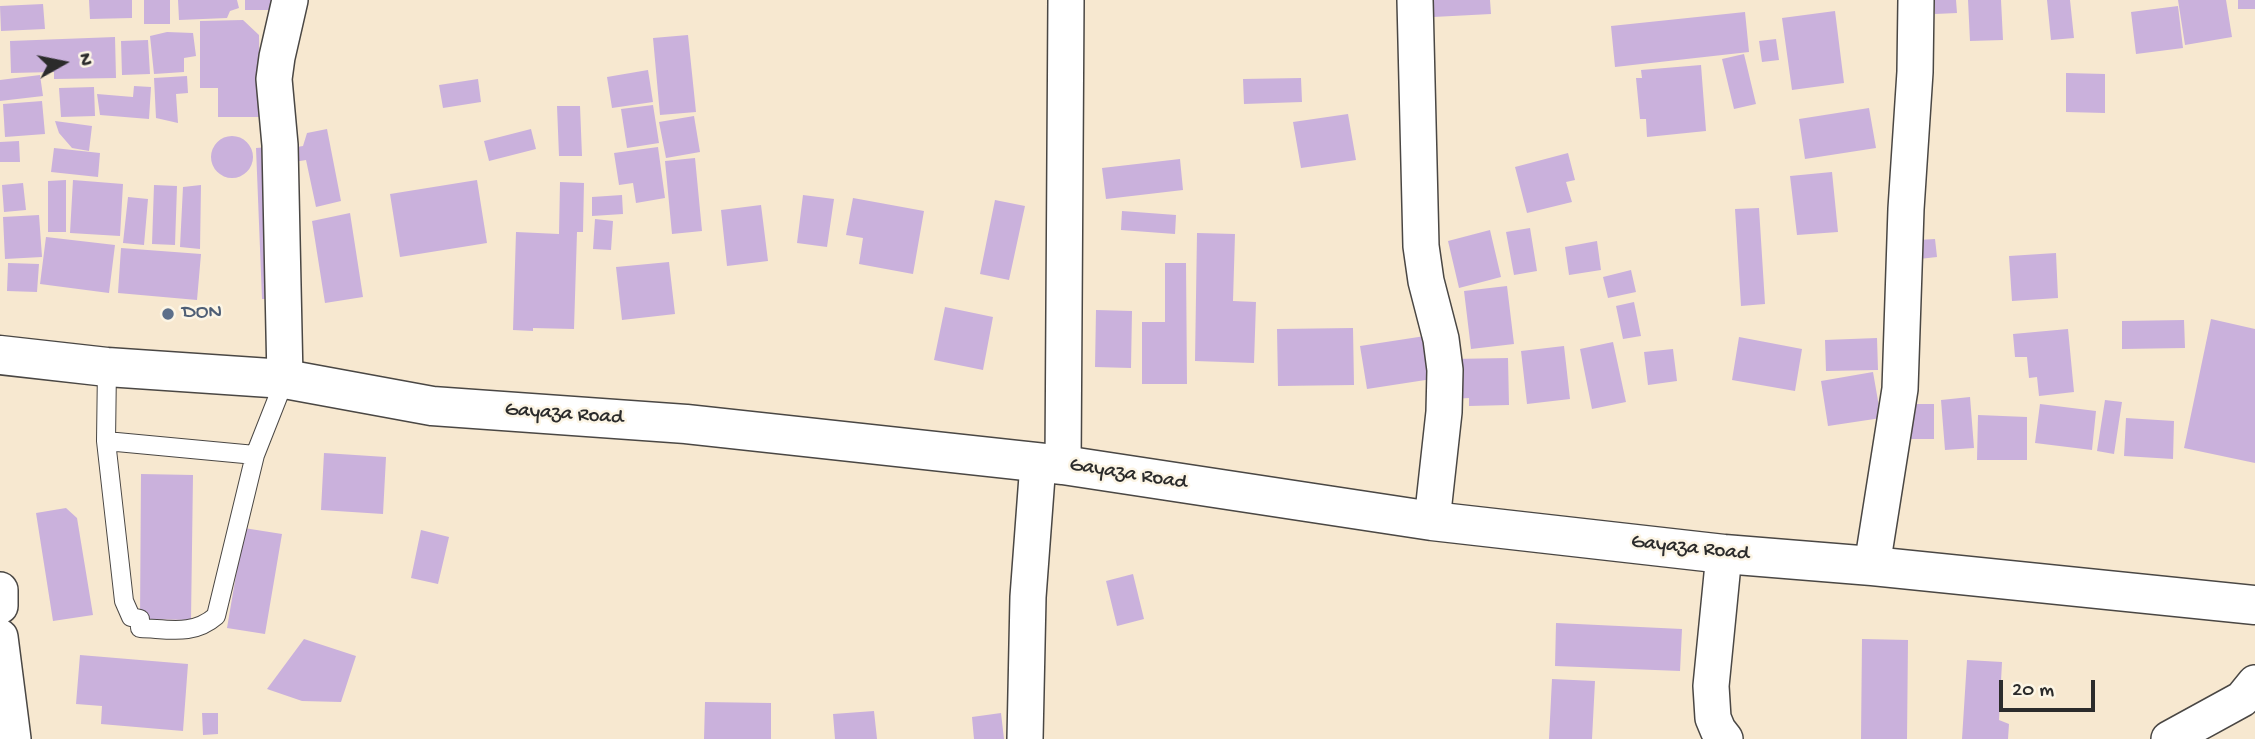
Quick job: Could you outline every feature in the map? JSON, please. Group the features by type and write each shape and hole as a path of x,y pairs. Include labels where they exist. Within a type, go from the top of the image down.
{"main road":[{"name":"Gayaza Road","path":"0,355 107,367 285,379 432,406 686,424 1051,464 1432,521 1724,554 1872,566 2255,606"}],"street":[{"path":"285,379 280,145 274,79 290,0"},
{"path":"1025,739 1028,597 1051,464 1066,0"},
{"path":"1415,0 1421,246 1445,370 1444,412 1432,521"},
{"path":"1872,566 1900,389 1916,0"},
{"path":"1724,554 1711,686 1713,718 1725,739"},
{"path":"0,590 0,606"},
{"path":"0,637 13,739"},
{"path":"2169,739 2242,699 2255,683"}],"lane":[{"path":"107,367 106,441 124,601 131,617 140,619 140,628 193,630 206,625 216,616 255,455 285,379"},
{"path":"106,441 255,455"}],"building":[{"path":"89,0 132,0 132,18 90,19"},
{"path":"144,0 170,0 170,24 144,24"},
{"path":"178,0 237,0 239,8 230,11 227,18 179,20"},
{"path":"245,0 272,0 272,10 245,10"},
{"path":"1432,0 1490,0 1491,14 1433,17"},
{"path":"1935,0 1956,0 1957,13 1935,14"},
{"path":"1968,0 2001,0 2003,40 1970,41"},
{"path":"2047,0 2070,0 2074,38 2051,40"},
{"path":"2178,0 2226,0 2232,37 2185,45"},
{"path":"2238,0 2255,0 2255,9 2238,9"},
{"path":"43,4 45,29 1,31 0,6"},
{"path":"2178,6 2183,48 2136,54 2131,12"},
{"path":"1835,11 1844,83 1792,90 1782,18"},
{"path":"1745,12 1749,52 1615,67 1611,26"},
{"path":"243,20 259,35 260,117 218,117 218,88 200,88 200,21"},
{"path":"167,32 193,33 196,56 184,58 184,72 154,74 150,36"},
{"path":"688,35 696,112 660,115 653,38"},
{"path":"115,37 116,78 54,79 54,72 11,73 10,41"},
{"path":"1776,39 1779,60 1762,62 1759,41"},
{"path":"148,40 150,74 122,75 121,41"},
{"path":"1744,54 1756,104 1734,109 1722,59"},
{"path":"1701,65 1706,131 1647,137 1646,119 1640,119 1636,78 1642,78 1641,70"},
{"path":"648,70 653,102 612,108 607,77"},
{"path":"2066,73 2105,74 2105,113 2066,112"},
{"path":"40,75 43,96 0,101 0,80"},
{"path":"187,76 188,93 176,94 178,123 156,118 154,78"},
{"path":"1301,78 1302,102 1244,104 1243,79"},
{"path":"478,79 481,102 443,108 439,85"},
{"path":"134,86 151,87 149,119 100,115 97,94 133,97"},
{"path":"94,87 95,116 61,117 59,88"},
{"path":"42,101 45,134 5,137 3,104"},
{"path":"653,105 659,143 627,148 621,109"},
{"path":"557,106 580,106 582,156 559,156"},
{"path":"1869,108 1876,148 1805,159 1799,119"},
{"path":"1348,114 1356,160 1301,168 1293,122"},
{"path":"694,116 700,152 666,158 659,122"},
{"path":"55,121 92,126 89,151 72,148 59,133"},
{"path":"327,129 341,201 316,207 306,160 294,162 291,148 303,146 307,133"},
{"path":"531,129 536,149 489,161 484,141"},
{"path":"232,136 247,142 253,157 247,172 232,178 217,172 211,157 217,142"},
{"path":"19,141 20,162 0,162 0,142"},
{"path":"269,147 275,299 262,299 256,148"},
{"path":"658,147 665,198 636,203 633,183 619,185 614,153"},
{"path":"54,148 100,153 98,177 51,172"},
{"path":"1568,153 1575,180 1566,182 1572,202 1527,213 1515,167"},
{"path":"695,158 702,231 672,234 665,161"},
{"path":"1180,159 1183,190 1106,199 1102,168"},
{"path":"1832,172 1838,232 1797,235 1790,176"},
{"path":"66,180 66,232 48,232 48,181"},
{"path":"73,180 123,184 120,236 70,233"},
{"path":"477,180 487,243 400,257 390,194"},
{"path":"560,182 584,183 583,232 577,232 574,329 513,330 516,232 559,234"},
{"path":"23,183 26,210 4,212 2,185"},
{"path":"154,185 177,186 175,245 152,244"},
{"path":"201,185 200,249 180,247 183,187"},
{"path":"622,195 623,214 592,216 592,197"},
{"path":"803,195 834,199 827,247 797,243"},
{"path":"128,197 148,199 144,245 123,243"},
{"path":"853,198 924,211 913,274 859,264 863,238 846,235"},
{"path":"995,200 1025,206 1009,280 980,274"},
{"path":"761,205 768,261 727,266 721,210"},
{"path":"1759,208 1765,304 1741,306 1735,209"},
{"path":"1122,211 1176,215 1175,234 1121,230"},
{"path":"350,213 363,297 325,303 312,221"},
{"path":"39,215 42,257 5,259 3,217"},
{"path":"595,219 613,221 611,250 593,249"},
{"path":"1530,228 1537,271 1514,275 1506,232"},
{"path":"1490,230 1501,277 1459,288 1448,241"},
{"path":"1197,233 1235,234 1233,301 1256,302 1254,363 1195,361"},
{"path":"46,237 115,245 109,293 40,284"},
{"path":"1935,239 1937,257 1919,259 1917,240"},
{"path":"1597,241 1601,270 1569,275 1565,247"},
{"path":"121,248 201,254 197,300 118,293"},
{"path":"2056,253 2058,298 2012,301 2009,256"},
{"path":"669,262 675,314 622,320 616,267"},
{"path":"8,263 39,264 37,292 7,291"},
{"path":"1165,263 1186,263 1187,384 1142,384 1142,322 1165,322"},
{"path":"1631,270 1636,292 1608,298 1603,277"},
{"path":"1507,286 1514,344 1471,349 1464,291"},
{"path":"1634,302 1641,336 1623,339 1616,306"},
{"path":"945,307 993,317 983,370 934,360"},
{"path":"1096,310 1132,311 1131,368 1095,367"},
{"path":"2211,319 2255,329 2255,463 2184,448"},
{"path":"2184,320 2185,348 2122,349 2122,321"},
{"path":"1353,328 1354,385 1278,386 1277,329"},
{"path":"2068,329 2074,392 2039,396 2037,377 2029,378 2027,357 2015,357 2013,334"},
{"path":"1425,336 1432,379 1367,389 1360,346"},
{"path":"1739,337 1802,349 1795,391 1732,380"},
{"path":"1877,338 1878,370 1826,371 1825,340"},
{"path":"1613,342 1626,402 1592,409 1580,349"},
{"path":"1564,346 1570,399 1527,404 1521,351"},
{"path":"1673,349 1677,381 1648,385 1644,352"},
{"path":"1508,358 1509,405 1469,406 1469,398 1453,399 1452,359"},
{"path":"1873,372 1881,418 1828,426 1821,381"},
{"path":"1970,397 1974,448 1945,450 1941,400"},
{"path":"2105,400 2122,402 2114,454 2097,451"},
{"path":"1905,404 1934,404 1934,439 1905,439"},
{"path":"2040,404 2096,411 2092,450 2035,443"},
{"path":"1978,415 2027,417 2027,460 1977,460"},
{"path":"2126,418 2174,421 2173,459 2124,456"},
{"path":"324,453 386,457 383,514 321,510"},
{"path":"141,474 193,475 191,620 140,619"},
{"path":"66,508 77,518 93,615 53,621 36,513"},
{"path":"244,528 282,534 265,634 227,628"},
{"path":"421,530 449,537 438,584 411,578"},
{"path":"1133,574 1144,619 1117,626 1106,581"},
{"path":"1556,623 1682,629 1680,671 1555,666"},
{"path":"304,639 356,656 341,702 302,701 267,689"},
{"path":"1862,639 1908,640 1907,739 1861,739"},
{"path":"80,655 188,664 183,731 101,724 102,706 76,704"},
{"path":"1967,660 2002,662 1999,720 2009,724 2008,739 1962,739"},
{"path":"1552,679 1595,681 1592,739 1549,739"},
{"path":"705,702 771,703 771,739 704,739"},
{"path":"874,711 877,739 835,739 833,714"},
{"path":"202,713 218,713 218,734 203,735"},
{"path":"1001,713 1004,739 974,739 972,717"}],"place":[{"name":"DON","path":"168,314"}]}
